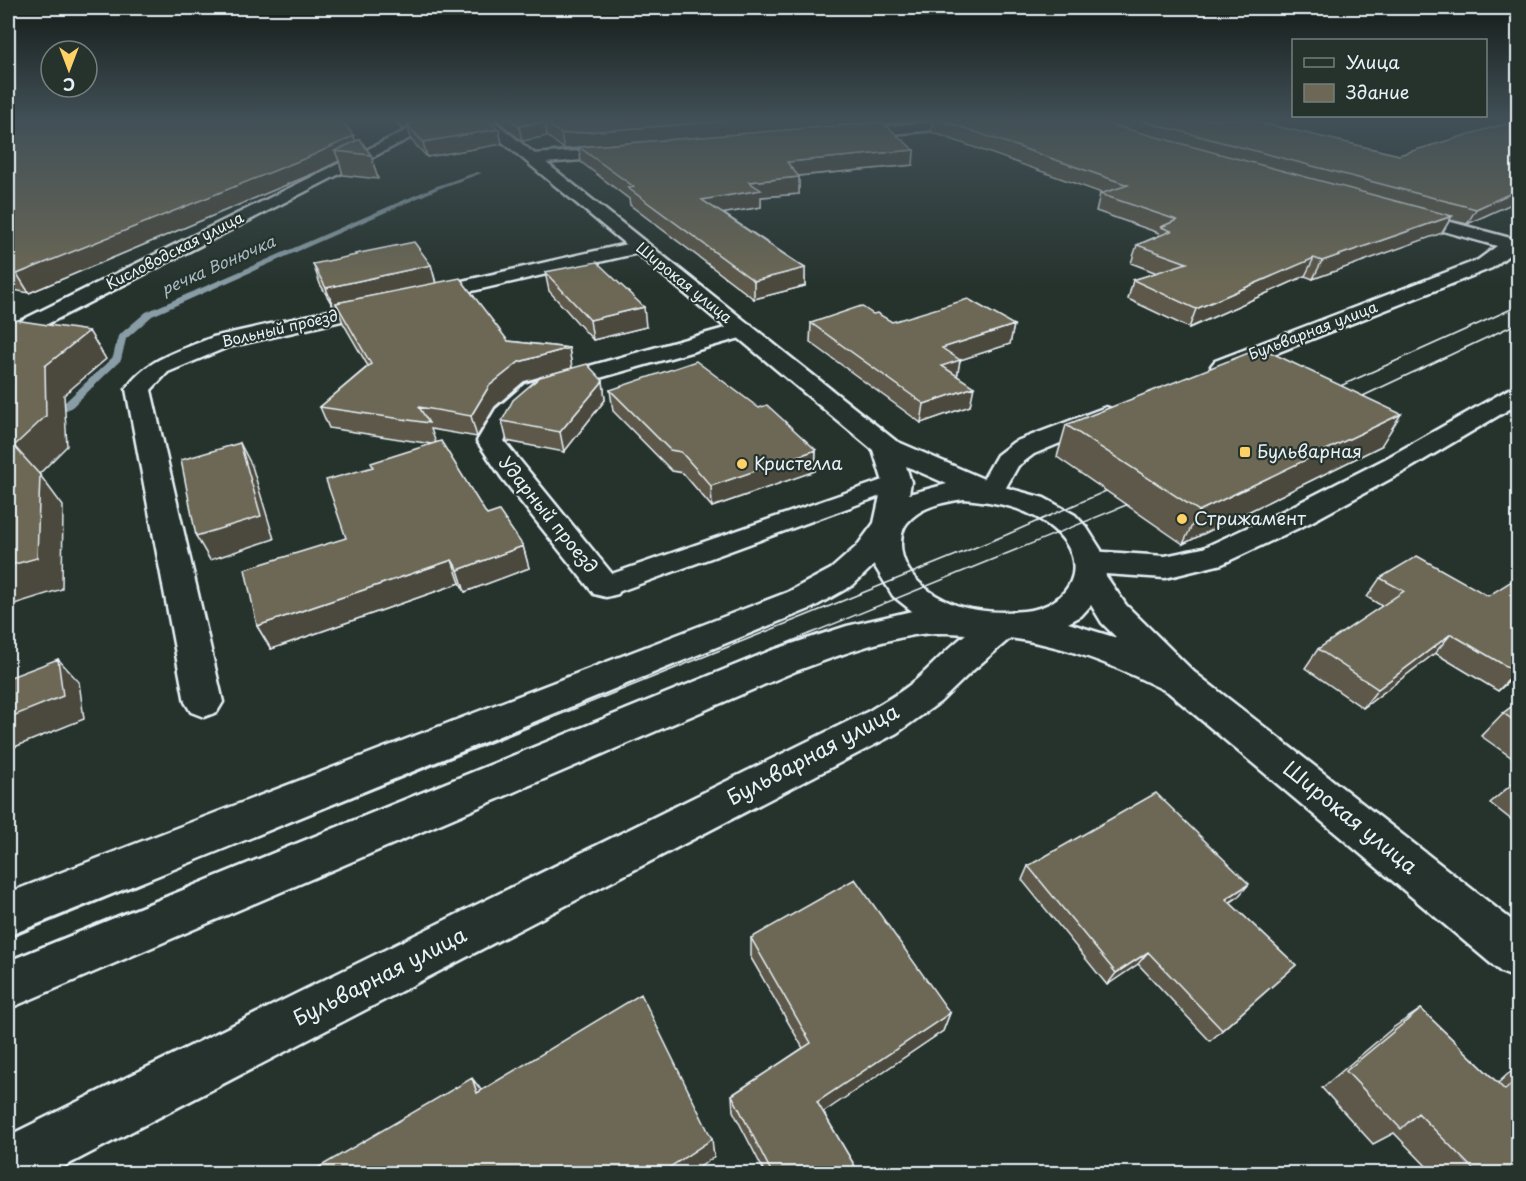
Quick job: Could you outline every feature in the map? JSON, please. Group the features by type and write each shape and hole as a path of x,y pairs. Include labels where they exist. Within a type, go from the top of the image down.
{"street":[{"name":"Кисловодская улица","path":"8,334 330,174"},
{"name":"Широкая улица","path":"550,174 886,447 990,492"},
{"path":"1386,209 1516,243"},
{"name":"Бульварная улица","path":"1203,374 1485,264 1516,243"},
{"name":"Вольный проезд","path":"204,702 138,389 160,367 221,342 640,247"},
{"path":"8,317 34,322"},
{"name":"Ударный проезд","path":"606,586 512,472 490,441 505,414 534,389 743,330"},
{"path":"1090,570 1165,567 1211,557 1298,516 1385,470 1518,394"},
{"path":"990,492 1006,461 1024,448 1130,405"},
{"path":"886,447 897,482 884,545 889,567 906,589 932,607 966,620 1004,626"},
{"path":"8,915 800,600 842,577 868,553 901,511 918,500 948,492 990,492 1018,499 1044,509 1066,524 1082,543 1090,570 1081,597 1062,613 1035,622 1004,626 955,620 916,623 864,633 783,661 8,985"},
{"name":"Широкая улица","path":"1090,570 1114,614 1181,682 1518,955"},
{"name":"Широкая улица","path":"1004,626 1061,634 1110,649 1181,682"},
{"name":"Бульварная улица","path":"24,1164 883,722 927,692 958,662 1004,626"}],"lane":[{"path":"606,586 897,482"}],"building":[{"path":"8,174 266,174 17,274 8,273"},
{"path":"616,174 797,174 799,177 749,182 761,190 702,200 805,268 754,281 628,188 634,187"},
{"path":"1097,174 1295,174 1452,216 1322,261 1314,258 1196,309 1133,280 1187,263 1137,245 1171,231 1161,227 1177,220 1100,194 1128,185"},
{"path":"1343,174 1518,174 1518,190 1476,209"},
{"path":"414,242 431,265 326,288 313,264 355,254"},
{"path":"597,262 644,307 590,320 545,272"},
{"path":"460,278 508,341 569,348 519,362 489,386 471,416 419,407 429,423 320,407 371,364 336,303"},
{"path":"968,299 1014,325 942,348 960,360 942,366 974,387 924,404 811,323 861,306 892,322"},
{"path":"8,319 89,331 45,366 46,416 14,446 40,475 37,558 8,566"},
{"path":"1261,348 1401,414 1199,511 1066,425"},
{"path":"696,361 759,408 767,405 816,450 711,486 681,452 670,450 610,390"},
{"path":"587,364 603,381 560,432 502,421 513,400 540,377"},
{"path":"441,441 487,515 499,511 523,546 458,570 452,560 257,626 245,569 346,538 326,480 373,467 371,463"},
{"path":"240,443 261,516 196,536 181,460"},
{"path":"1417,556 1488,596 1518,577 1518,670 1516,672 1451,634 1378,689 1318,649 1404,591 1380,578"},
{"path":"58,659 63,696 8,718 8,678"},
{"path":"1518,702 1518,723 1503,713"},
{"path":"1156,793 1249,884 1226,899 1296,965 1222,1030 1148,952 1116,973 1028,866"},
{"path":"855,879 950,1013 817,1102 859,1173 772,1173 732,1095 811,1043 751,938"},
{"path":"641,994 712,1139 661,1173 309,1173 472,1078 477,1093"},
{"path":"1421,1009 1505,1090 1518,1078 1518,1173 1477,1173 1418,1113 1401,1129 1346,1071"}],"waterway":[{"name":"речка Вонючка","path":"48,415 67,406 118,358 121,338 149,314 436,188 476,174"}],"tram line":[{"path":"1327,392 1518,306"},
{"path":"1348,403 1518,323"},
{"path":"132,887 1006,535 1122,484"},
{"path":"187,887 1141,499"},
{"path":"8,937 135,886"},
{"path":"8,960 190,886"}],"place":[{"name":"Бульварная","path":"1245,452"},
{"name":"Кристелла","path":"742,464"},
{"name":"Стрижамент","path":"1182,519"}]}
